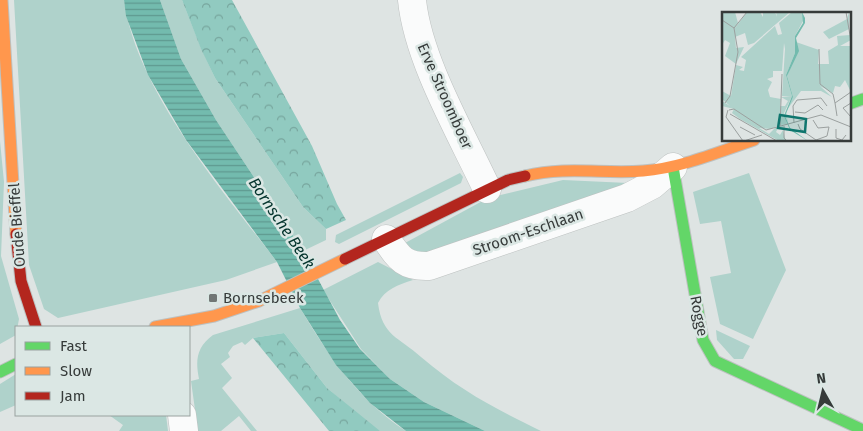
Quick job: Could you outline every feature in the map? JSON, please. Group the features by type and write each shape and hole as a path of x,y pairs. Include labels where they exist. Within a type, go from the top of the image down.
{"street":[{"name":"Oude Bieffel","path":"2,0 18,261 21,281 36,326"},
{"name":"Erve Stroomboer","path":"412,0 414,19 424,55 486,189"},
{"path":"850,104 863,99"},
{"name":"Stroom-Eschlaan","path":"164,326 214,316 282,290 486,189 533,174 578,169 642,170 673,167 751,141"},
{"name":"Stroom-Eschlaan","path":"386,239 399,258 414,266 428,266 627,198 652,186 673,167"},
{"name":"Rogge","path":"673,167 703,340 715,361 863,430"},
{"path":"0,372 15,364"},
{"path":"182,416 184,431"}],"shaded area":[{"path":"14,0 124,0 132,34 145,69 163,104 208,172 277,262 226,280 58,318 44,309 29,265"},
{"path":"160,0 182,0 215,78 303,207 326,229 326,240 303,251 216,120 181,59"},
{"path":"0,141 4,182 1,256 19,319 18,326 15,326 15,336 0,344"},
{"path":"460,173 463,177 461,183 339,244 335,242 336,235"},
{"path":"749,173 786,270 753,339 720,324 710,277 731,273 721,221 700,224 693,192"},
{"path":"563,180 628,183 632,193 417,257 405,243 488,198"},
{"path":"378,262 413,280 388,291 378,303 383,323 393,335 450,380 493,406 541,431 485,431 424,402 390,379 361,349 323,290"},
{"path":"300,308 333,360 346,376 374,406 406,431 380,431 374,428 327,388 284,333 253,338 245,345 242,342 233,346 228,353 230,357 221,364 232,378 222,388 257,431 251,431 239,416 221,431 198,431 191,381 199,379 197,359 200,349 204,344 213,335"},
{"path":"716,330 750,346 743,359 734,359 717,340"},
{"path":"15,375 15,405 0,412 0,384"},
{"path":"110,416 166,416 168,431 119,431 123,425"}],"green space":[{"path":"182,0 232,0 312,146 346,220 326,229 303,207 215,78 201,49"},
{"path":"284,333 327,388 380,431 329,431 253,338"}],"water":[{"name":"Bornsche Beek","path":"124,0 160,0 181,59 216,120 303,251 340,320 360,349 390,379 424,402 485,431 406,431 370,403 336,365 300,308 277,262 186,140 148,75 126,16"}],"traffic: fast":[{"path":"850,104 863,99"},
{"path":"673,167 703,340 715,361 863,430"},
{"path":"0,372 15,364"}],"traffic: slow":[{"path":"2,0 16,234"},
{"path":"525,176 555,171 628,172 671,167 751,141"},
{"path":"160,326 214,316 259,301 345,259"}],"traffic: jam":[{"path":"345,259 508,180 525,176"},
{"path":"16,234 21,281 36,326"}],"place":[{"name":"Bornsebeek","path":"213,298"}]}
